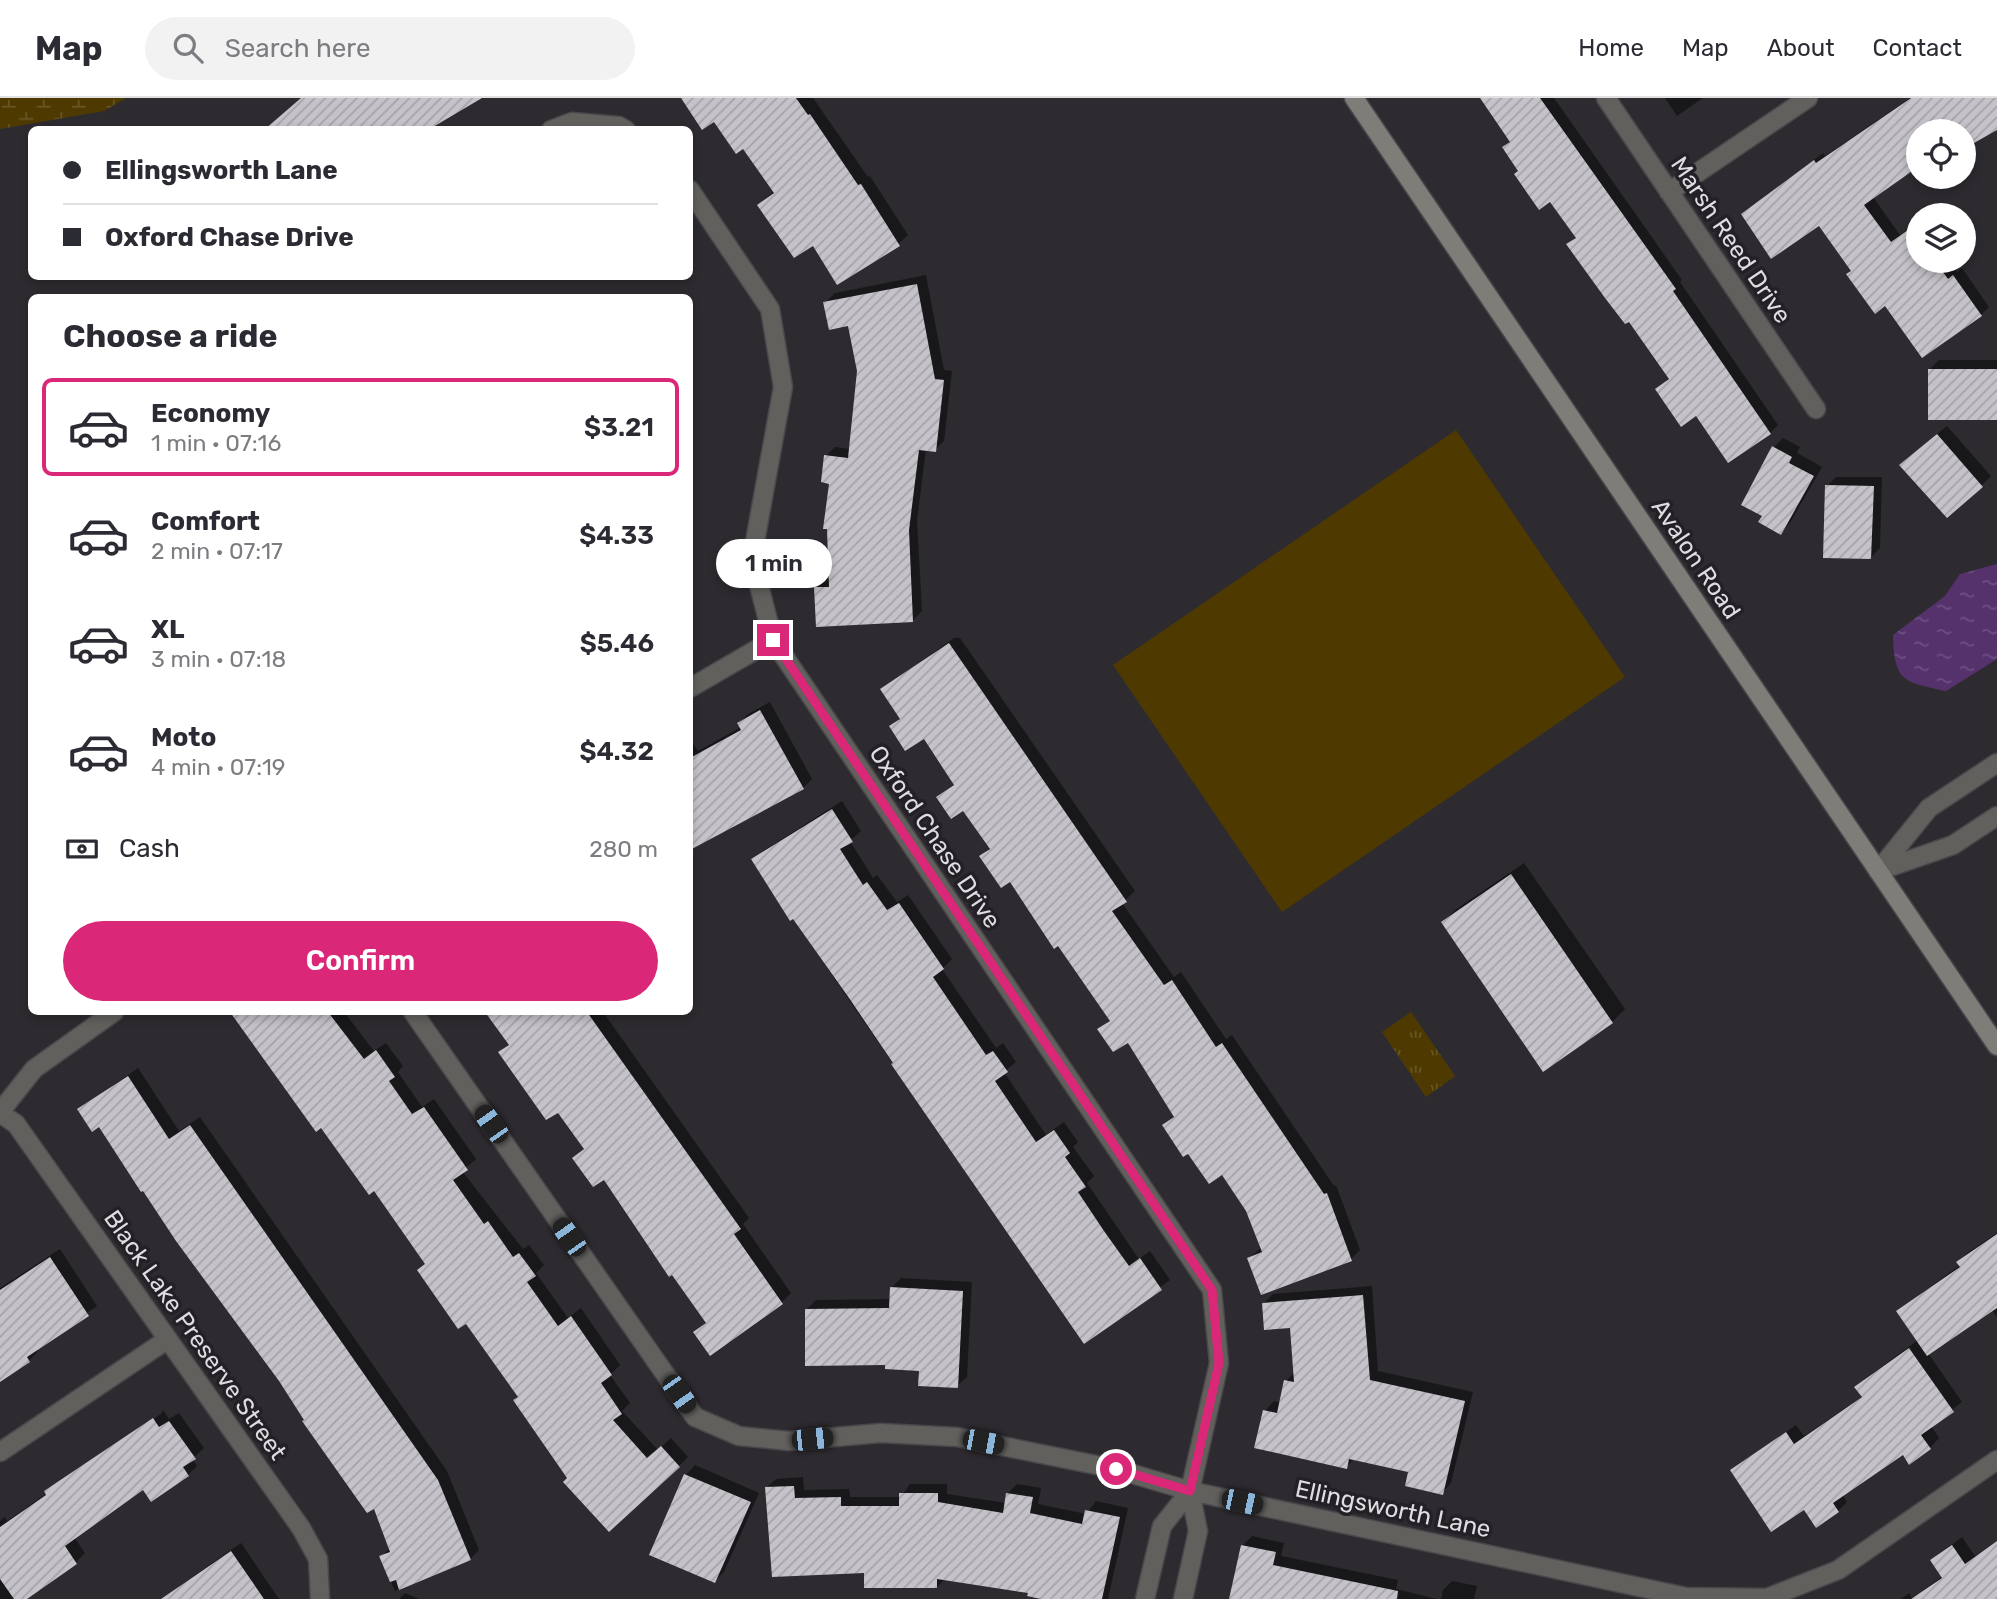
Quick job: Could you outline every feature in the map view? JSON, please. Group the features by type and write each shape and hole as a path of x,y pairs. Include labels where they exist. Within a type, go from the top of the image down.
{"main road":[{"name":"Avalon Road","path":"1354,98 1997,1046"}],"street":[{"name":"Marsh Reed Drive","path":"1606,98 1816,409"},
{"path":"1670,192 1808,98"},
{"path":"562,126 572,122 599,126"},
{"name":"Oxford Chase Drive","path":"693,194 770,309 783,387 752,558 773,640 1212,1290 1219,1363 1190,1491 1198,1531 1183,1599"},
{"path":"693,686 773,640"},
{"path":"1878,872 1929,808 1997,763"},
{"path":"1878,872 1953,845 1997,816"},
{"path":"0,1112 34,1069 110,1015"},
{"name":"Ellingsworth Lane","path":"415,1015 695,1417 739,1436 789,1441 881,1433 957,1437 1116,1469 1190,1491 1686,1597 1767,1598 1838,1570 1997,1460"},
{"name":"Black Lake Preserve Street","path":"0,1112 16,1124 301,1528 318,1559 320,1599"},
{"path":"0,1452 168,1339"},
{"name":"Oxford Chase Drive","path":"1145,1599 1162,1526 1190,1491"}],"green space":[{"path":"0,98 126,98 104,111 0,129"},
{"path":"1456,430 1625,677 1282,912 1113,665"},
{"path":"1411,1012 1455,1076 1426,1097 1382,1032"}],"water":[{"path":"1997,564 1997,659 1946,691 1911,682 1904,677 1896,662 1893,635 1945,596 1960,574"}],"building":[{"path":"301,98 482,98 435,126 269,126"},
{"path":"681,98 796,98 808,115 810,114 858,185 861,184 900,246 837,285 813,246 794,258 757,205 774,193 743,149 736,154 714,122 702,130"},
{"path":"1480,98 1540,98 1676,289 1673,291 1771,434 1728,463 1696,416 1681,427 1655,389 1669,379 1629,322 1625,324 1566,244 1576,238 1550,202 1539,210 1514,174 1518,171 1502,147 1510,142"},
{"path":"1911,98 1997,98 1997,130 1976,142 1976,119 1906,119 1906,175 1864,205 1891,242 1906,231 1906,273 1944,273 1948,279 1953,275 1982,316 1922,358 1885,306 1875,314 1846,274 1851,271 1819,226 1771,259 1741,214 1814,160 1816,163"},
{"path":"917,284 935,379 944,380 936,452 919,450 909,530 913,622 816,627 814,587 829,587 827,529 823,529 829,484 821,482 824,455 848,458 857,371 848,326 829,330 823,302"},
{"path":"1928,369 1997,369 1997,420 1928,420"},
{"path":"1937,434 1983,487 1947,518 1899,465"},
{"path":"1772,446 1792,457 1789,463 1814,476 1781,535 1758,522 1762,516 1741,505"},
{"path":"1825,485 1874,486 1871,559 1823,558"},
{"path":"949,643 1127,902 1112,911 1164,985 1172,980 1216,1047 1222,1043 1324,1194 1327,1193 1352,1261 1261,1295 1247,1258 1262,1252 1246,1211 1222,1175 1209,1184 1188,1154 1183,1157 1162,1125 1174,1117 1128,1043 1113,1052 1097,1029 1110,1021 1058,946 1054,949 1010,882 1001,888 979,856 990,849 963,811 951,819 936,797 954,785 924,739 905,751 889,726 900,719 880,689"},
{"path":"760,710 804,789 693,848 693,756 741,730 737,723"},
{"path":"832,809 853,842 840,849 863,885 867,882 887,910 899,903 944,969 933,977 986,1055 993,1051 1008,1072 995,1081 1036,1142 1054,1130 1070,1153 1065,1157 1086,1187 1078,1192 1104,1231 1129,1266 1140,1258 1162,1290 1084,1344 891,1064 893,1063 849,998 793,919 790,921 751,859"},
{"path":"1511,874 1613,1023 1543,1072 1441,922"},
{"path":"232,1015 330,1015 364,1059 376,1050 395,1077 389,1081 412,1114 424,1107 468,1170 453,1180 484,1224 488,1221 513,1257 519,1253 536,1276 527,1282 558,1326 571,1316 612,1375 601,1383 622,1414 613,1420 647,1458 661,1446 680,1467 609,1532 563,1482 567,1478 513,1400 518,1397 466,1324 458,1329 417,1270 425,1264 374,1191 369,1195 321,1128 316,1132"},
{"path":"487,1015 589,1015 741,1229 734,1234 783,1304 710,1356 693,1332 706,1323 672,1275 669,1277 604,1180 593,1187 572,1158 584,1149 558,1113 546,1120 498,1052 509,1045"},
{"path":"128,1076 169,1139 190,1125 438,1480 471,1560 399,1590 396,1580 390,1582 379,1556 390,1552 374,1509 367,1513 302,1421 304,1420 279,1381 176,1241 143,1191 141,1192 99,1127 92,1132 77,1109"},
{"path":"1997,1234 1997,1308 1927,1356 1896,1311 1960,1267 1956,1262"},
{"path":"50,1257 89,1316 27,1357 30,1362 0,1382 0,1290"},
{"path":"890,1287 963,1291 958,1388 918,1386 919,1371 885,1369 885,1365 805,1366 805,1309 889,1308"},
{"path":"1363,1295 1370,1380 1465,1401 1443,1495 1405,1486 1408,1472 1349,1459 1347,1469 1254,1448 1263,1410 1277,1413 1284,1380 1294,1382 1290,1328 1264,1330 1262,1303"},
{"path":"1909,1348 1954,1412 1921,1435 1931,1449 1909,1465 1903,1455 1833,1503 1839,1512 1816,1528 1804,1510 1771,1532 1730,1470 1786,1432 1794,1444 1862,1397 1854,1387"},
{"path":"153,1418 159,1427 169,1421 196,1459 183,1467 189,1476 151,1502 143,1490 65,1546 77,1564 27,1599 14,1599 0,1579 0,1527 46,1495 44,1491"},
{"path":"684,1474 751,1502 715,1583 649,1555"},
{"path":"794,1486 795,1498 841,1497 841,1506 899,1506 899,1493 938,1493 938,1502 1003,1513 1006,1493 1033,1497 1030,1513 1082,1524 1085,1510 1120,1517 1102,1599 1041,1599 1027,1596 1028,1593 937,1579 937,1588 864,1588 864,1573 772,1577 765,1487"},
{"path":"1997,1541 1997,1599 1911,1599 1942,1578 1930,1560 1952,1545 1965,1564"},
{"path":"1241,1545 1276,1552 1273,1565 1398,1591 1397,1599 1229,1599"},
{"path":"231,1551 264,1599 161,1599"}],"route":[{"path":"773,640 1212,1290 1219,1363 1190,1491 1116,1469"}]}
